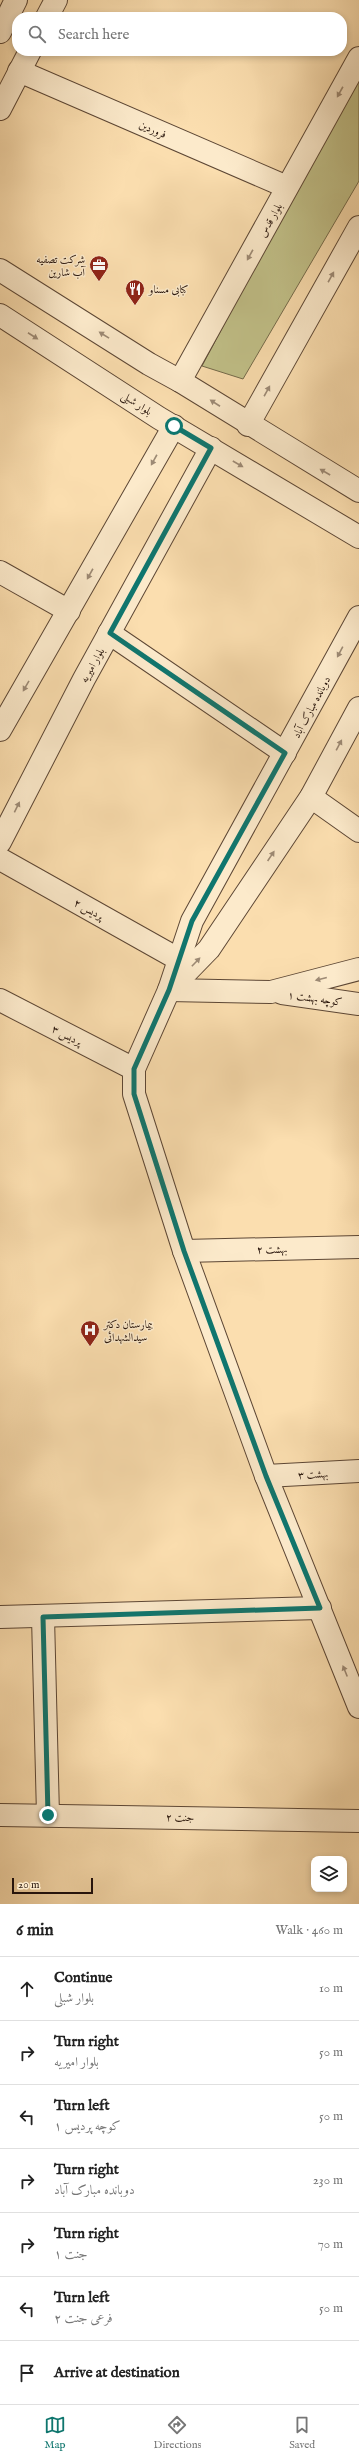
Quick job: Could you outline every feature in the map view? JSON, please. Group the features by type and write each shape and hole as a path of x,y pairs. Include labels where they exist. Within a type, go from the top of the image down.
{"street":[{"path":"1,27 16,0"},
{"path":"50,12 56,0"},
{"path":"0,109 27,56"},
{"name":"بلوار قدس","path":"180,381 359,58"},
{"name":"فروردین","path":"19,71 287,187"},
{"path":"248,425 359,227"},
{"path":"0,270 149,364 180,381 248,425 359,491"},
{"name":"بلوار شبلی","path":"0,315 174,426 359,537"},
{"path":"0,730 174,426"},
{"name":"بلوار امیریه","path":"0,842 32,778 211,448"},
{"path":"0,572 69,611"},
{"name":"دوبانده مبارک آباد","path":"359,617 192,921 178,959 169,990 134,1069 134,1094 184,1251 266,1476 359,1707"},
{"path":"110,633 285,753"},
{"name":"دوبانده مبارک آباد","path":"169,990 209,949 311,797 359,708"},
{"path":"311,797 359,831"},
{"name":"پردیس ۲","path":"0,859 178,959"},
{"path":"169,990 271,992 359,969"},
{"name":"کوچه بهشت ۱","path":"271,992 359,1004"},
{"name":"پردیس ۳","path":"0,1000 134,1069"},
{"name":"بهشت ۲","path":"184,1251 359,1247"},
{"name":"بهشت ۳","path":"266,1476 359,1471"},
{"path":"0,1617 43,1617 320,1608"},
{"path":"43,1617 48,1815"},
{"name":"جنت ۲","path":"0,1815 359,1821"}],"shaded area":[{"path":"359,70 359,181 243,379 202,366"}],"place":[{"name":"شرکت تصفیه آب شارین","path":"99,282"},
{"name":"کبابی مسناو","path":"135,306"},
{"name":"بیمارستان دکتر سیدالشهدائی","path":"90,1347"}],"route":[{"path":"48,1815 43,1617 320,1608 266,1476 184,1251 141,1120 134,1094 134,1069 169,990 178,959 192,921 285,753 110,633 211,448 174,426"}]}
